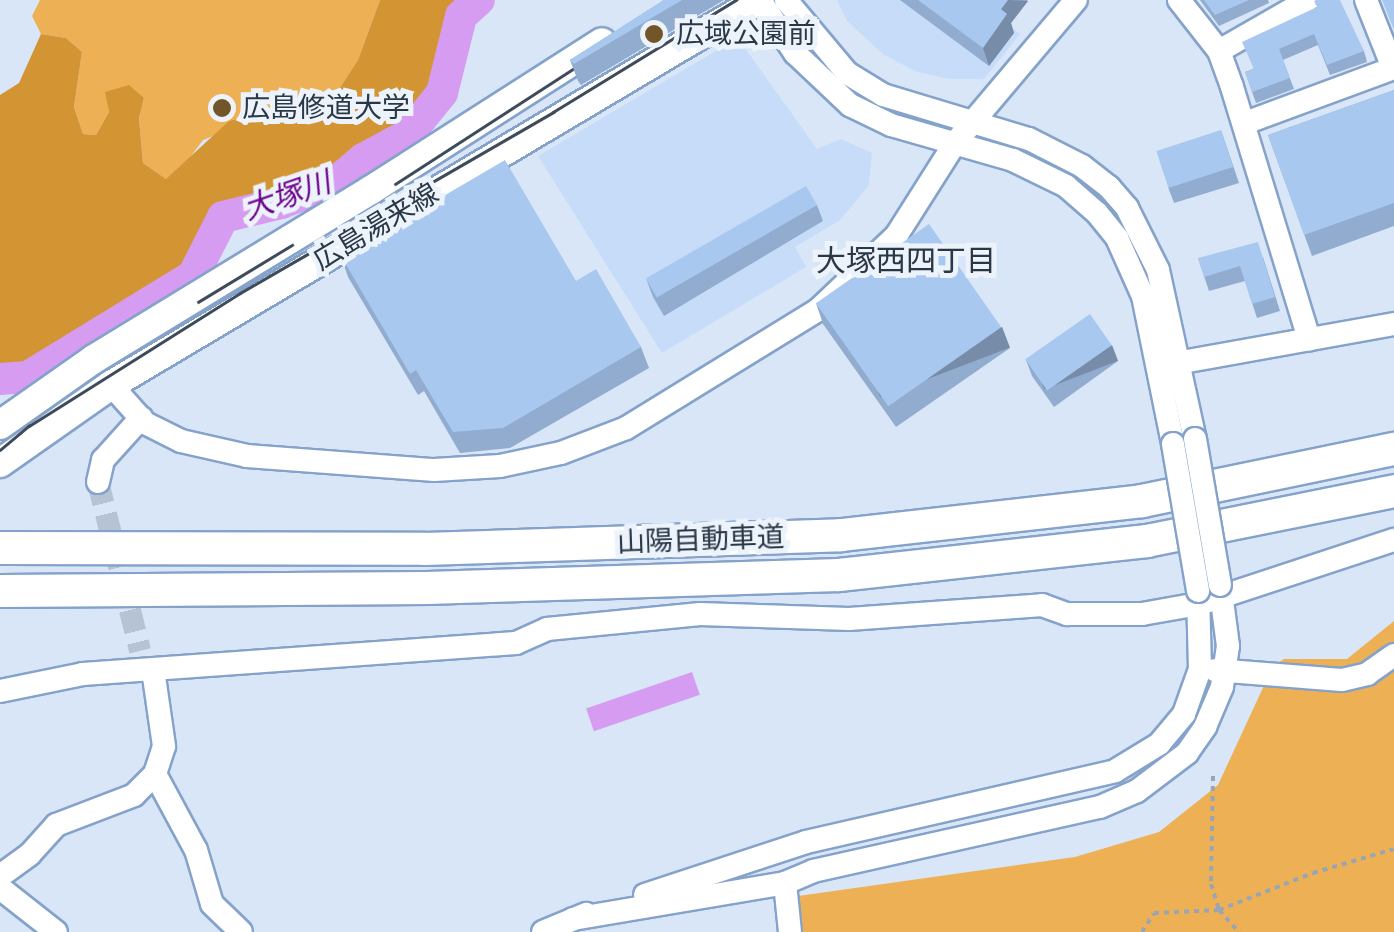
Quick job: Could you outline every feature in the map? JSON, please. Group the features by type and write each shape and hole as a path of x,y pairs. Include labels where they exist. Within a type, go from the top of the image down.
{"highway":[{"name":"山陽自動車道","path":"0,548 425,548 841,535 1142,501 1394,449"},
{"name":"山陽自動車道","path":"0,591 446,587 838,574 1147,541 1394,492"}],"main road":[{"name":"広島湯来線","path":"0,463 111,385 759,0"},
{"name":"広島湯来線","path":"0,426 94,359 623,30"}],"street":[{"path":"759,0 795,53 850,106 892,125 1014,160 1066,186 1098,213 1117,238 1170,364"},
{"path":"573,918 785,883 812,871 1100,808 1136,791 1186,753 1205,727 1226,670 1170,364 1158,270 1128,208 1082,166 1030,138 883,96 847,73 786,0"},
{"path":"111,385 140,418 181,441 247,456 434,470 500,466 561,454 626,428 818,310 896,236 954,143 1076,0"},
{"path":"1179,0 1218,51 1245,123 1309,340"},
{"path":"1218,51 1308,0"},
{"path":"1245,123 1393,68 1366,0"},
{"path":"1170,364 1394,324"},
{"path":"98,482 103,460 140,418"},
{"path":"0,690 146,664 516,644 547,628 700,614 849,619 1042,605 1067,614 1142,614 1394,540"},
{"path":"543,932 573,918 806,842 1115,771 1159,744 1184,714 1200,669 1210,594"},
{"path":"1200,669 1342,680 1368,674 1394,654"},
{"path":"0,876 68,818 134,795 155,774 164,746 146,664"},
{"path":"155,774 196,850 212,904 241,932"},
{"path":"785,883 790,932"},
{"path":"0,888 56,932"}],"path":[{"path":"1213,776 1212,884 1219,910 1239,932"},
{"path":"1142,932 1145,920 1154,913 1219,910 1313,873 1394,849"}],"shaded area":[{"name":"広島修道大学","path":"40,0 380,0 358,60 324,112 272,112 203,140 182,168 166,179 143,163 139,118 144,98 106,92 109,112 96,135 83,134 74,107 82,52 66,38 41,34 32,16"},
{"path":"380,0 468,0 456,13 448,55 432,98 399,131 314,184 212,216 189,270 99,327 9,370 0,369 0,95 19,83 41,34 66,38 82,52 74,107 83,134 96,135 109,112 105,92 129,85 144,98 139,118 143,163 166,179 229,121 272,112 324,112 358,60"},
{"path":"837,0 974,0 1020,34 984,79 948,79 915,71 883,54 847,21"},
{"path":"731,42 742,44 817,149 841,139 872,153 869,185 840,220 795,247 806,267 662,353 538,156"},
{"path":"1394,621 1394,932 779,932 777,899 1075,857 1159,832 1218,785 1273,666 1284,659 1347,659"},
{"path":"692,672 700,695 594,731 586,708"}],"building":[{"path":"664,0 682,0 574,64 570,60"},
{"path":"918,0 1008,0 1001,9 1007,14 983,48"},
{"path":"1204,0 1249,0 1215,15"},
{"path":"1316,0 1340,0 1364,51 1327,65 1314,34 1279,49 1290,78 1252,92 1245,72 1254,69 1242,42 1317,7"},
{"path":"1382,0 1394,0 1394,30"},
{"path":"1394,90 1394,203 1304,235 1268,135"},
{"path":"1221,130 1233,167 1168,188 1156,151"},
{"path":"505,160 576,281 596,269 641,347 503,428 453,432 416,370 410,374 341,256"},
{"path":"806,186 817,205 657,298 646,278"},
{"path":"929,224 1001,327 888,406 816,303"},
{"path":"1258,242 1275,297 1252,304 1240,266 1204,277 1198,258"},
{"path":"1090,314 1112,345 1047,390 1025,359"}],"waterway":[{"name":"大塚川","path":"0,379 28,377 193,276 223,217 281,203 337,181 363,159 408,135 442,93 461,16 479,0"}],"tunnel":[{"path":"98,482 140,651"}],"tram line":[{"path":"0,450 29,426 240,293 553,112 736,0"},
{"path":"395,184 596,54"},
{"path":"198,302 292,245"}],"place":[{"name":"広域公園前","path":"654,34"},
{"name":"広島修道大学","path":"222,108"}],"district":[{"name":"大塚西四丁目","path":"906,261"}]}
